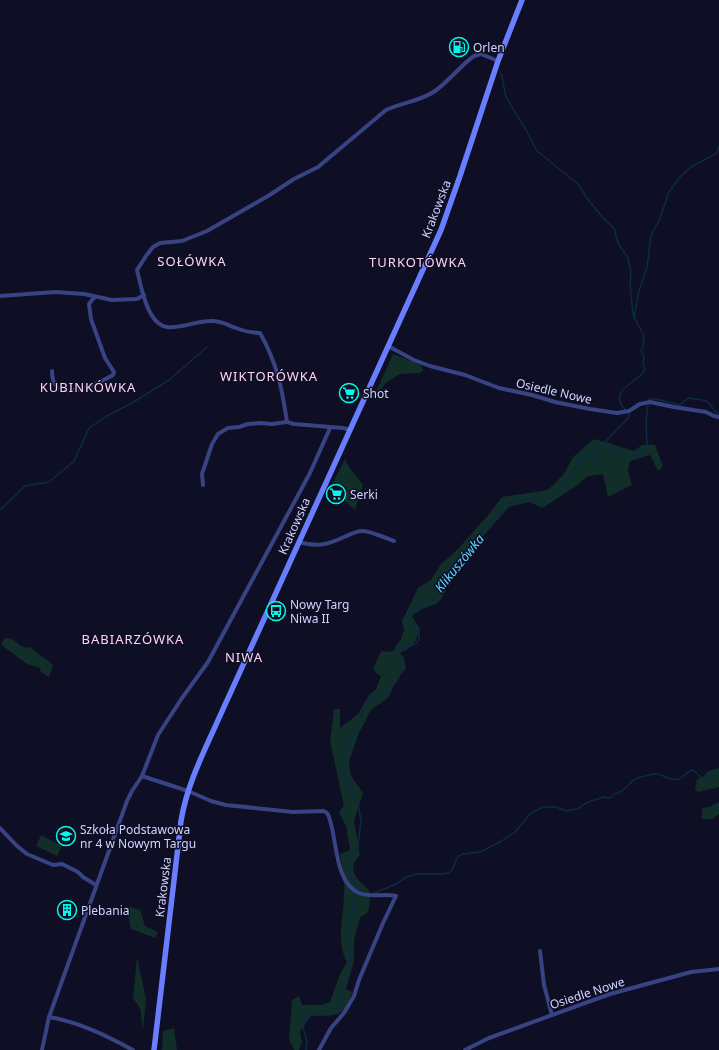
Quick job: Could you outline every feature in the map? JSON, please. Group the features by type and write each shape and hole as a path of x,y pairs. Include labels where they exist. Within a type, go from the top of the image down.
{"main road":[{"name":"Krakowska","path":"154,1050 182,821 188,791 200,760 441,230 498,60 522,0"}],"street":[{"path":"287,422 277,370 270,351 260,333 234,328 224,322 210,321 167,327 160,324 153,319 149,311 137,270 153,247 160,243 182,240 207,231 268,196 294,179 318,167 386,110 396,105 425,97 435,92 474,56 481,54 498,60"},
{"path":"0,296 55,292 84,294 112,300 129,300 137,299 144,295"},
{"path":"52,372 55,386 65,391 76,390 113,375 114,372 105,358 91,319 89,304 95,297"},
{"name":"Osiedle Nowe","path":"388,346 414,360 499,388 590,410 617,413 627,412 640,404 650,402 706,412 719,417"},
{"path":"203,485 202,474 212,444 218,434 228,428 248,424 272,424 287,422 350,430"},
{"path":"42,1050 49,1017 126,801 142,776 158,736 182,698 208,662 310,473 330,428"},
{"path":"299,542 309,545 324,544 364,531 394,541"},
{"path":"142,776 226,805 293,812 327,812 335,838 339,865 348,886 363,895 373,896 388,894 396,896 383,923 354,996 344,1013 331,1028 319,1050"},
{"path":"0,828 16,846 27,854 53,865 62,864 78,872 83,878 96,884"},
{"path":"540,951 544,985 552,1015"},
{"name":"Osiedle Nowe","path":"464,1050 485,1040 610,994 691,972 719,969"},
{"path":"49,1017 65,1019 134,1050"}],"green space":[{"path":"393,354 421,365 423,370 420,373 400,374 387,382 373,398"},
{"path":"594,439 634,451 642,445 655,445 663,466 658,471 650,455 630,461 628,470 632,485 608,497 603,474 588,476 575,487 542,508 530,502 509,507 448,576 444,584 446,591 438,603 420,610 412,616 420,629 413,644 408,649 400,653 404,658 406,669 398,677 388,698 371,710 359,733 349,761 351,776 363,793 354,821 360,855 356,860 353,870 357,878 369,890 370,901 368,912 360,918 354,940 354,961 346,989 352,992 346,1007 338,1014 311,1016 300,1031 302,1042 299,1050 294,1050 289,1039 292,1000 299,996 302,1005 321,1005 330,1002 340,974 347,962 341,938 344,886 340,854 350,850 346,826 339,812 344,806 330,741 334,709 340,709 340,728 358,714 369,695 376,689 381,676 373,669 381,651 392,652 401,639 404,630 402,621 418,588 431,580 440,565 457,550 502,497 548,490 564,474 573,457"},
{"path":"345,459 349,467 363,485 355,510 345,501 347,487 333,482"},
{"path":"5,638 13,640 23,647 30,647 53,665 49,677 41,672 39,667 27,664 3,647 1,644"},
{"path":"719,768 719,787 698,792 695,790 697,779 702,778 708,771"},
{"path":"719,802 719,814 712,819 702,819 702,808 709,807"},
{"path":"41,835 62,846 57,856 36,846"},
{"path":"126,906 140,910 145,926 158,932 155,938 131,929"},
{"path":"137,957 146,999 143,1031 140,1008 133,998"},
{"path":"174,1028 177,1050 162,1050 163,1031"}],"waterway":[{"path":"501,73 506,97 537,151 578,184 589,201 614,228 618,243 628,258 631,273 630,284 633,315 644,336 643,347 641,350 644,356 643,364 645,369 642,374 628,385 621,393 621,404 629,414 628,418 606,441"},
{"path":"634,318 639,291 647,267 651,235 659,221 669,192 680,177 691,167 717,153 719,146"},
{"path":"0,510 25,486 49,482 74,461 89,428 169,380 207,347"},
{"name":"Klikuszówka","path":"649,399 656,399 680,405 688,398 701,400 708,402 719,414"},
{"name":"Klikuszówka","path":"609,443 617,451 627,457 645,450 647,444 646,421 648,405"},
{"name":"Klikuszówka","path":"357,890 351,876 349,861 358,846 361,820 358,804 346,780 343,765 364,710 365,702 388,691 400,674 401,667 395,653 396,651 414,645 419,640 419,632 412,628 409,623 410,614 414,609 426,605 431,601 439,583 477,537 507,505 526,500 550,500 575,471 578,460 582,456 595,454 599,443 607,442"},
{"path":"358,890 372,894 394,885 407,877 417,874 449,873 452,870 457,858 462,854 480,852 500,842 515,832 531,813 543,807 556,807 566,811 577,809 588,802 604,797 612,797 622,791 637,778 651,774 658,774 676,780 691,770 695,771 702,778 719,773"},
{"name":"Klikuszówka","path":"306,1050 307,1041 303,1027 305,1016 322,1012 333,1012 343,1005 341,993 342,986 351,965 349,938 350,921 356,894"}],"place":[{"name":"Orlen","path":"459,47"},
{"name":"Shot","path":"349,393"},
{"name":"Serki","path":"336,494"},
{"name":"Nowy Targ Niwa II","path":"276,611"},
{"name":"Szkoła Podstawowa nr 4 w Nowym Targu","path":"66,836"},
{"name":"Plebania","path":"67,910"}],"district":[{"name":"SOŁÓWKA","path":"192,261"},
{"name":"TURKOTÓWKA","path":"418,262"},
{"name":"WIKTORÓWKA","path":"269,376"},
{"name":"KUBINKÓWKA","path":"88,387"},
{"name":"BABIARZÓWKA","path":"133,639"},
{"name":"NIWA","path":"244,657"}]}
